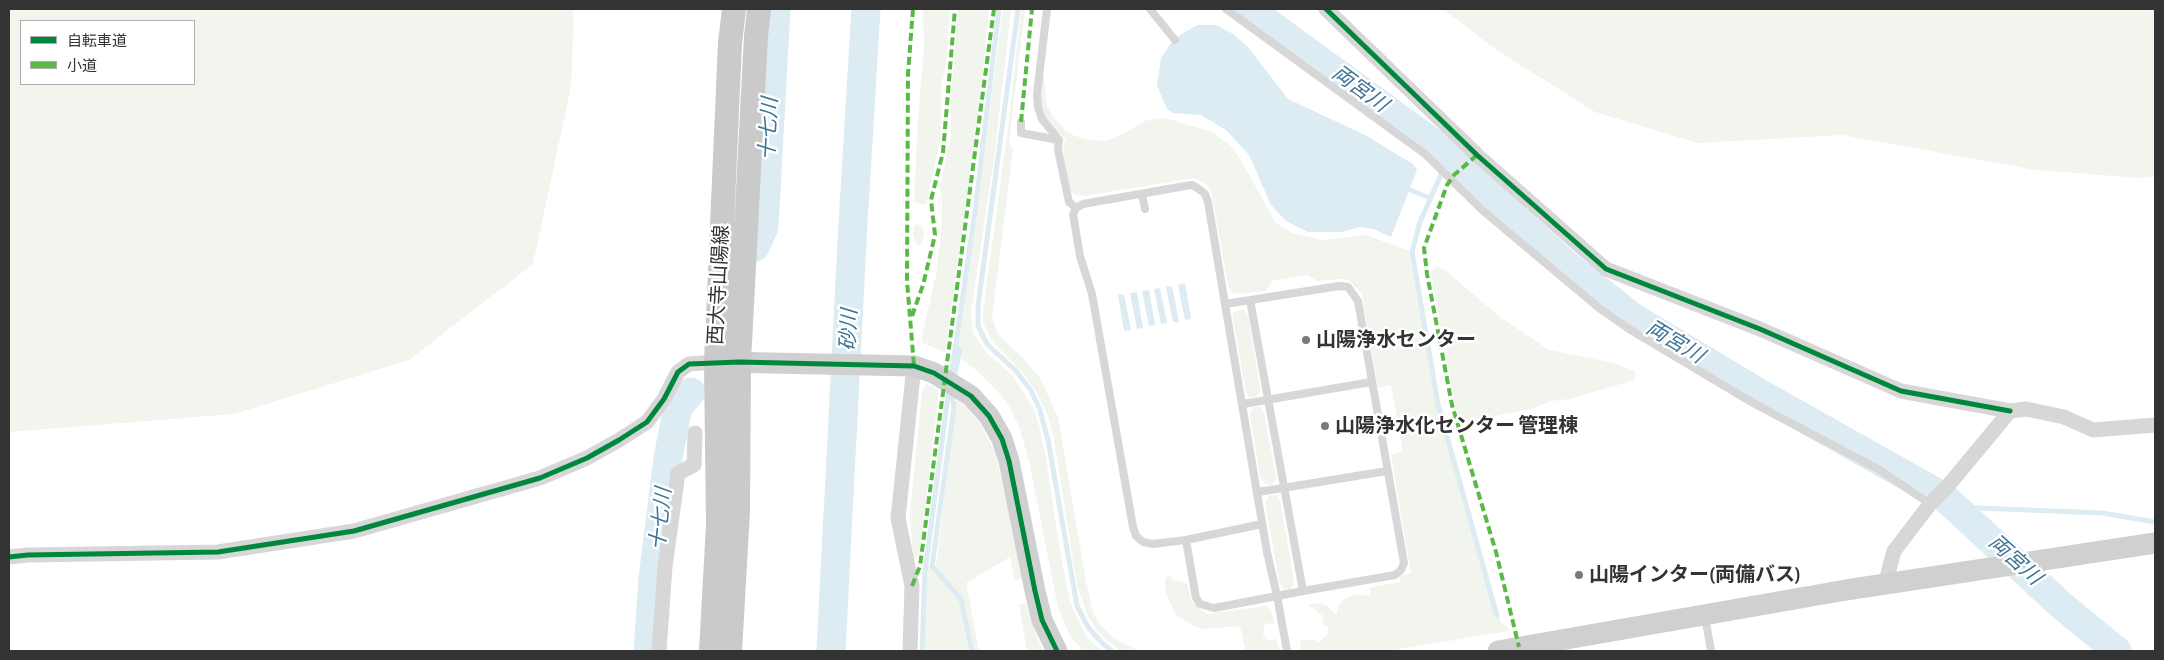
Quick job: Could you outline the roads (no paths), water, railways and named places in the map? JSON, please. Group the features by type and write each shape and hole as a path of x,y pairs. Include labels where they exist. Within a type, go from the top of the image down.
{"main road":[{"name":"西大寺山陽線","path":"711,651 718,525 716,362 730,43 734,9"},
{"name":"西大寺山陽線","path":"730,651 738,511 739,362 759,9"}],"street":[{"path":"1326,9 1477,155 1606,269 1760,329 1902,391 2010,411 2026,409 2064,417 2093,430 2155,425"},
{"path":"9,557 28,555 218,552 354,531 540,478 587,458 647,422 664,399 678,372 689,364 776,362 906,365 934,373 971,396 989,416 1002,439 1009,461 1042,620 1057,651"},
{"path":"906,365 898,518 912,586 910,651"},
{"path":"1885,585 1888,567 1894,551 1930,504 1947,487 2010,411"},
{"path":"659,651 664,567 678,473 694,466 695,433"},
{"path":"1498,651 1577,645 1705,616 1885,585 2155,543"}],"lane":[{"path":"1047,9 1037,94 1042,119 1058,140 1058,150 1068,202 1076,208"},
{"path":"1150,9 1175,40"},
{"path":"1226,9 1424,154 1482,210 1600,308 1630,330 1753,403 1880,470 1930,504"},
{"path":"1021,122 1021,133 1058,140"},
{"path":"1262,524 1186,540 1153,544 1143,542 1136,536 1132,527 1092,294 1080,256 1074,214 1076,208 1083,204 1192,186 1205,194 1243,404 1262,524 1287,651"},
{"path":"1142,194 1145,210"},
{"path":"1186,540 1196,598 1200,604 1214,608 1395,575 1401,570 1404,563 1386,471 1358,301 1348,287 1339,286 1225,304"},
{"path":"1250,300 1303,591"},
{"path":"1243,404 1371,382"},
{"path":"1258,492 1386,471"},
{"path":"1705,616 1711,651"}],"waterway":[{"name":"十七川","path":"755,247 764,227 776,9"},
{"name":"砂川","path":"831,651 866,9"},
{"path":"951,378 975,211 999,9"},
{"path":"1018,9 978,306 978,326 987,344 1017,372 1030,389 1039,407 1048,440 1077,606 1088,627 1112,651"},
{"name":"両宮川","path":"1249,9 1433,143 1569,267 1634,318 1759,393 1944,497 2061,605 2117,651"},
{"path":"1449,157 1420,222 1412,252 1438,404 1497,616"},
{"path":"1410,190 1430,198"},
{"path":"954,378 960,349 955,346"},
{"path":"922,651 925,572 949,388"},
{"path":"951,391 954,407 932,566 961,599 972,651"},
{"name":"十七川","path":"648,651 653,578 668,458 678,407 691,392"},
{"path":"1955,507 2102,513 2155,522"}],"place":[{"name":"山陽浄水センター","path":"1306,340"},
{"name":"山陽浄水化センター 管理棟","path":"1325,426"},
{"name":"山陽インター(両備バス)","path":"1579,575"}]}
